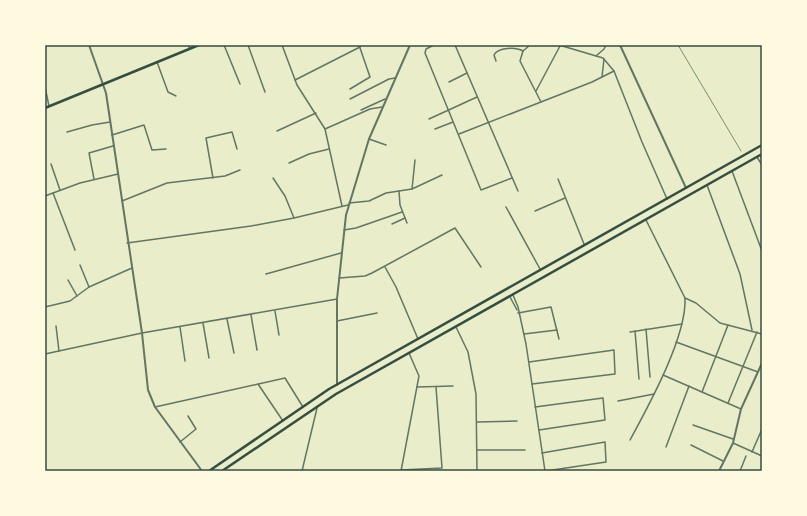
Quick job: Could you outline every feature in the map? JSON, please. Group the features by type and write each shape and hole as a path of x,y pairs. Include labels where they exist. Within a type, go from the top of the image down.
{"main road":[{"path":"45,108 199,45"},
{"path":"209,471 337,385 762,145"},
{"path":"222,471 339,393 760,155"},
{"path":"667,199 670,206"},
{"path":"337,385 339,393"}],"street":[{"path":"89,45 103,83 110,122 127,243 142,333 148,390 155,407 202,471"},
{"path":"188,45 190,49"},
{"path":"224,45 240,84"},
{"path":"248,45 265,92"},
{"path":"282,45 295,80 325,129 342,206"},
{"path":"337,385 337,300 341,253 349,204 369,139 385,99 410,45"},
{"path":"434,45 426,49 425,53 481,190 512,178"},
{"path":"455,45 518,191"},
{"path":"530,45 523,51 520,57 521,64 541,102"},
{"path":"536,91 560,45 596,56 604,60 614,71 642,142 667,199"},
{"path":"596,56 604,49 606,45"},
{"path":"620,45 686,188"},
{"path":"295,80 359,46 370,77 350,89"},
{"path":"496,61 494,55 498,51 514,48 523,51"},
{"path":"602,77 604,60"},
{"path":"157,62 168,92 176,96"},
{"path":"459,134 541,102 614,71"},
{"path":"449,82 467,73"},
{"path":"350,99 389,79 395,78"},
{"path":"45,87 49,106"},
{"path":"429,119 477,97"},
{"path":"361,110 385,99"},
{"path":"325,129 370,109 382,107"},
{"path":"277,131 316,113"},
{"path":"67,132 110,122"},
{"path":"435,129 453,122"},
{"path":"112,135 144,126 152,150 166,149"},
{"path":"213,178 206,138 232,132 237,149"},
{"path":"369,139 386,145"},
{"path":"94,179 89,153 113,146"},
{"path":"289,163 309,154 329,149"},
{"path":"760,155 762,159"},
{"path":"760,155 762,165"},
{"path":"412,189 415,160"},
{"path":"51,164 60,190"},
{"path":"122,200 167,183 213,178 224,176 240,170"},
{"path":"732,171 762,251"},
{"path":"45,196 94,179 118,174"},
{"path":"127,243 294,218 349,204 369,202 386,193 412,189 442,175"},
{"path":"273,178 285,196 294,218"},
{"path":"558,179 584,246"},
{"path":"707,185 740,274 752,331"},
{"path":"399,191 402,212 407,223"},
{"path":"53,193 76,250"},
{"path":"535,211 566,198"},
{"path":"506,207 541,271"},
{"path":"344,230 356,228 402,212"},
{"path":"392,224 404,218"},
{"path":"630,440 663,375 676,342 686,310 685,298 646,220"},
{"path":"339,278 365,276 385,267 455,228 481,267"},
{"path":"266,274 341,253"},
{"path":"80,265 89,287"},
{"path":"385,267 396,287 418,340"},
{"path":"45,307 70,301 89,287 132,268"},
{"path":"68,280 77,296"},
{"path":"511,296 524,334 538,430 542,452 546,471 606,462 605,442 542,452"},
{"path":"685,298 696,303 720,323 762,334"},
{"path":"45,354 142,333 337,300"},
{"path":"518,313 551,307 560,339"},
{"path":"276,311 279,335"},
{"path":"337,321 377,313"},
{"path":"251,315 257,350"},
{"path":"227,319 234,353"},
{"path":"203,323 209,358"},
{"path":"630,332 682,324"},
{"path":"702,392 728,325"},
{"path":"56,326 59,352"},
{"path":"180,327 185,361"},
{"path":"456,327 468,352 476,394 478,471"},
{"path":"646,329 650,377"},
{"path":"524,334 557,330"},
{"path":"635,331 639,379"},
{"path":"728,403 744,367 756,332"},
{"path":"676,342 758,372"},
{"path":"529,362 614,350 615,374 532,384"},
{"path":"409,353 419,376 401,471 442,468 436,387"},
{"path":"719,471 732,443 741,409 762,363"},
{"path":"663,375 741,409"},
{"path":"155,407 285,378 303,407"},
{"path":"258,384 283,421"},
{"path":"417,387 453,386"},
{"path":"666,447 689,386"},
{"path":"618,401 654,394"},
{"path":"535,407 603,398 605,420 538,430"},
{"path":"302,471 317,408"},
{"path":"180,442 196,429 188,416"},
{"path":"477,422 517,421"},
{"path":"693,425 733,439"},
{"path":"752,452 762,429"},
{"path":"732,443 762,456"},
{"path":"691,445 723,461"},
{"path":"477,450 525,450"},
{"path":"740,471 746,456"}],"tram line":[{"path":"678,45 741,151"}]}
